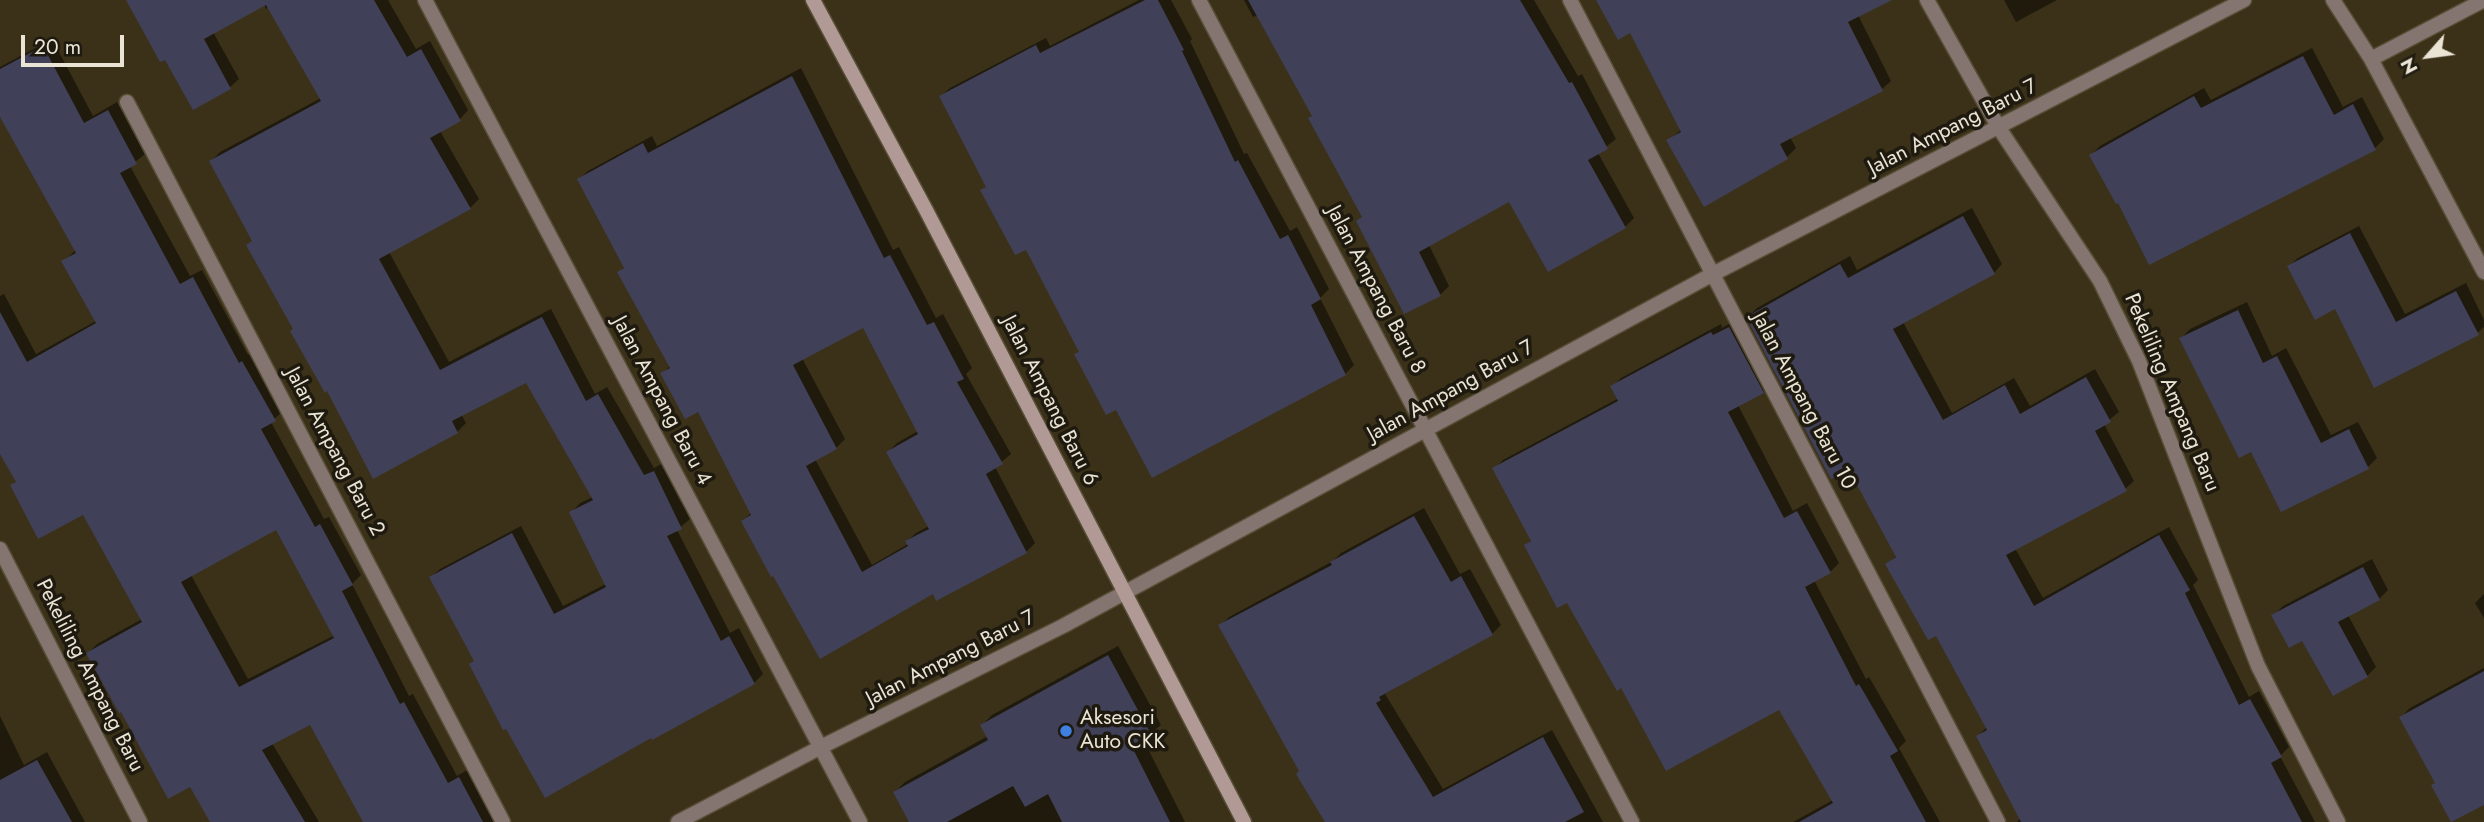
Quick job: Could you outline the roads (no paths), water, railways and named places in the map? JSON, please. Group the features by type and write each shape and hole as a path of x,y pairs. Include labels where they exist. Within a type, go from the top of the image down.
{"main road":[{"name":"Jalan Ampang Baru 6","path":"813,0 926,210 1244,822"}],"street":[{"name":"Jalan Ampang Baru 4","path":"425,0 860,822"},
{"name":"Jalan Ampang Baru 8","path":"1199,0 1632,822"},
{"name":"Jalan Ampang Baru 10","path":"1570,0 1998,822"},
{"name":"Pekeliling Ampang Baru","path":"1927,0 1999,128 2100,281 2139,361 2258,666 2338,822"},
{"name":"Jalan Ampang Baru 7","path":"678,822 1125,593 1713,274 2244,0"},
{"path":"2333,0 2371,60 2484,272"},
{"path":"2371,60 2484,0"},
{"name":"Jalan Ampang Baru 2","path":"127,102 503,822"},
{"name":"Pekeliling Ampang Baru","path":"0,549 140,822"}],"place":[{"name":"Aksesori Auto CKK","path":"1066,731"}]}
